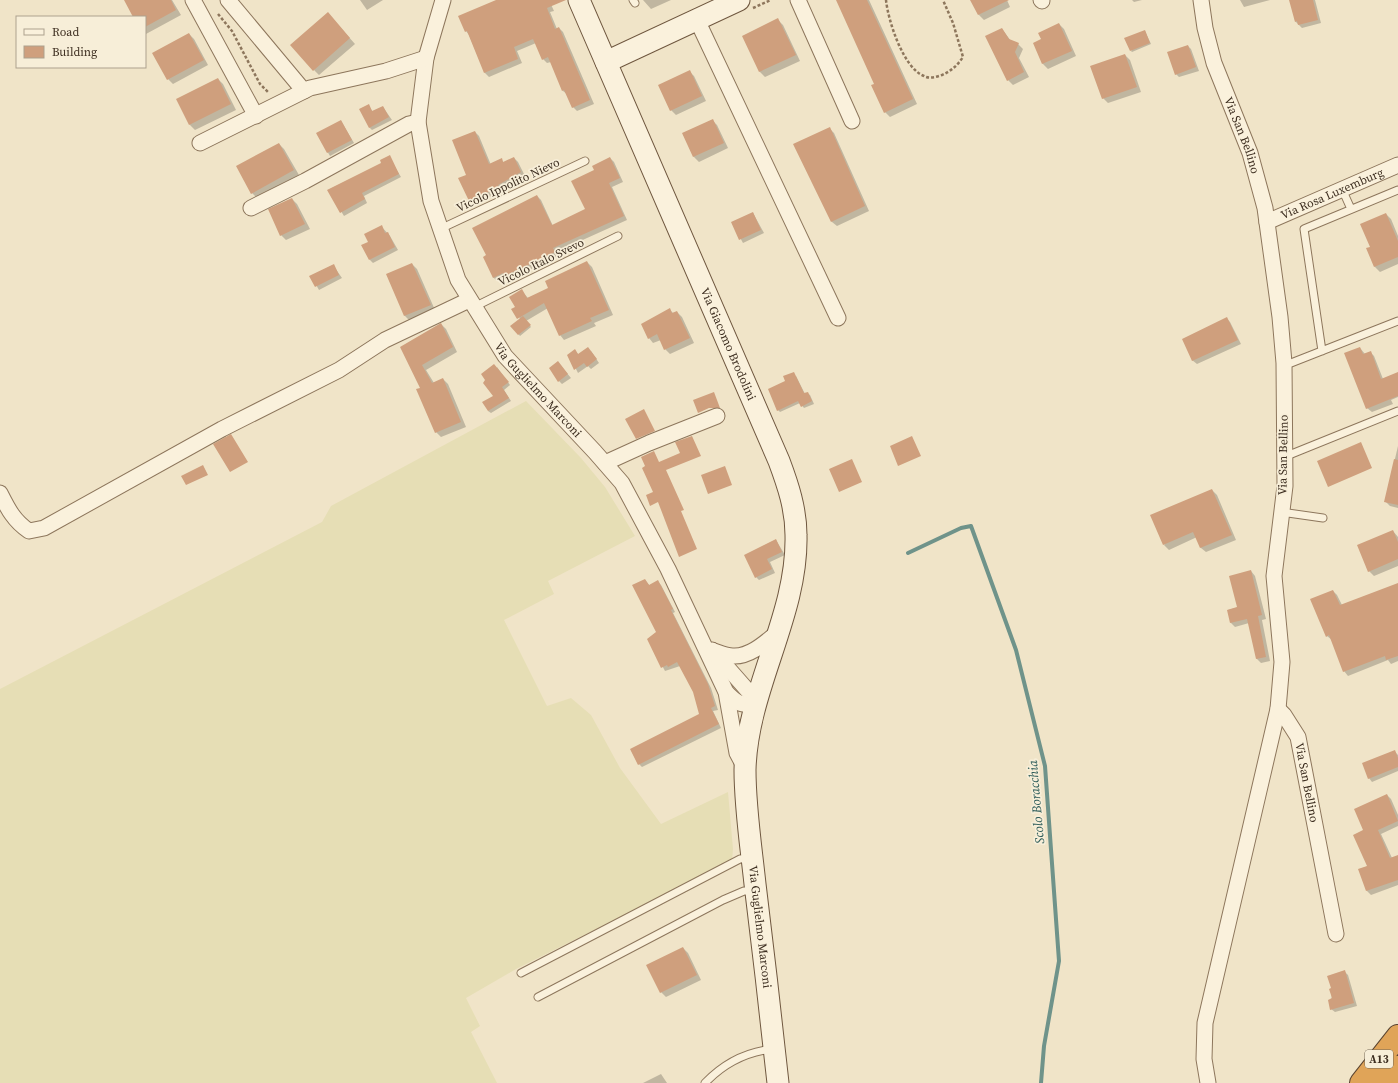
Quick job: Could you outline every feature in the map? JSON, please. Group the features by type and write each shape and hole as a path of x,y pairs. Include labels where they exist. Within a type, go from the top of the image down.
{"highway":[{"name":"A13","path":"1361,1083 1398,1036"},
{"name":"A13","path":"1385,1083 1398,1067"},
{"path":"1391,1083 1398,1076"}],"street":[{"path":"193,0 256,116"},
{"path":"228,0 304,91"},
{"name":"Via Guglielmo Marconi","path":"443,0 426,58 418,122 431,201 458,280 505,356 622,483 668,569 726,692 737,753 746,770"},
{"name":"Via Giacomo Brodolini","path":"579,0 761,419 789,488 795,517 793,579 778,632 755,702"},
{"path":"798,0 852,121"},
{"name":"Via San Bellino","path":"1201,0 1205,28 1214,63 1250,153 1267,222 1280,317 1284,363 1285,486 1274,576 1282,662 1278,709 1284,715 1298,737 1336,934"},
{"path":"606,62 698,20 745,5"},
{"path":"698,20 838,318"},
{"path":"200,143 304,91 386,71 426,58"},
{"path":"251,208 305,181 409,124 418,122"},
{"name":"Via Rosa Luxemburg","path":"1267,222 1398,165"},
{"path":"0,493 11,515 20,525 29,531 44,528 222,429 339,370 385,340 472,303"},
{"path":"605,464 648,443 717,416"},
{"path":"714,652 733,656 747,652 760,647 778,632"},
{"name":"Via Guglielmo Marconi","path":"701,638 755,702"},
{"name":"Via Guglielmo Marconi","path":"726,692 735,702 743,705 755,702"},
{"name":"Via Guglielmo Marconi","path":"755,702 748,738 746,770 747,817 778,1083"},
{"path":"1208,1083 1204,1059 1205,1023 1258,789 1278,709"}],"lane":[{"name":"Vicolo Ippolito Nievo","path":"440,228 585,161"},
{"path":"1342,189 1351,209"},
{"path":"1322,351 1304,229 1398,190"},
{"name":"Vicolo Italo Svevo","path":"472,303 618,236"},
{"path":"1284,363 1291,363 1398,321"},
{"path":"1284,456 1285,458 1398,410"},
{"path":"1281,512 1323,518"},
{"path":"521,974 740,859 752,858"},
{"path":"538,997 723,900 744,891 756,891"},
{"path":"705,1083 714,1073 741,1056 759,1050 774,1049"}],"path":[{"path":"745,5 770,0"},
{"path":"886,0 892,26 909,64 924,77 933,77 951,70 958,65 962,57 953,22 943,0"},
{"path":"214,10 232,31 260,84 273,97"}],"shaded area":[{"path":"526,401 581,458 605,487 635,536 548,581 554,594 504,620 547,706 571,698 591,715 620,768 661,824 728,792 733,849 732,861 516,969 466,998 480,1026 471,1032 497,1083 0,1083 0,689 322,522 331,506"}],"building":[{"path":"124,0 171,0 176,10 146,26 146,16 132,16"},
{"path":"496,0 566,0 547,8 555,29 559,27 590,100 572,108 564,90 562,91 548,57 542,60 533,39 514,47 518,59 484,73 467,31 465,32 458,16"},
{"path":"836,0 867,0 913,99 884,113 871,85 874,84"},
{"path":"970,0 1009,0 978,15"},
{"path":"1289,0 1313,0 1318,20 1298,25 1297,21 1295,22"},
{"path":"328,12 350,38 313,71 290,45"},
{"path":"778,18 796,55 759,72 742,36"},
{"path":"1059,23 1072,51 1042,64 1033,43 1041,39 1038,33"},
{"path":"1002,28 1009,39 1019,43 1015,52 1024,72 1007,81 985,36"},
{"path":"1145,30 1150,43 1130,51 1124,38"},
{"path":"189,33 204,60 167,80 152,53"},
{"path":"1188,45 1196,67 1175,75 1167,52"},
{"path":"1125,54 1137,87 1102,99 1090,66"},
{"path":"690,70 702,96 670,111 658,85"},
{"path":"218,78 231,104 189,125 176,99"},
{"path":"369,104 372,111 383,106 389,117 369,128 359,109"},
{"path":"713,119 724,143 693,157 682,133"},
{"path":"341,120 352,140 327,153 316,133"},
{"path":"830,127 865,206 831,222 793,144"},
{"path":"475,131 489,164 502,158 503,162 514,157 521,172 498,185 499,187 469,201 458,178 466,175 452,140"},
{"path":"279,143 294,170 251,194 236,166"},
{"path":"390,155 399,174 362,193 365,199 340,213 327,190 381,163 380,160"},
{"path":"610,157 620,178 609,183 624,216 553,248 555,252 545,257 504,276 503,273 493,278 483,257 486,255 472,228 537,195 552,225 585,209 571,181 594,170 592,166"},
{"path":"292,198 305,224 280,236 268,209"},
{"path":"753,212 761,230 739,240 731,222"},
{"path":"1386,213 1398,241 1398,257 1374,267 1366,248 1370,247 1360,224"},
{"path":"382,225 385,233 388,232 395,247 369,260 361,245 368,242 364,234"},
{"path":"587,261 609,310 590,318 592,321 559,336 544,303 517,319 511,309 515,307 509,297 522,289 527,298 548,288 545,281"},
{"path":"412,263 431,305 404,316 386,274"},
{"path":"334,264 339,275 315,287 309,276"},
{"path":"670,308 672,313 677,311 690,338 664,350 657,334 648,339 641,324"},
{"path":"523,316 531,325 518,335 510,326"},
{"path":"1227,317 1238,340 1192,361 1182,339"},
{"path":"441,323 453,347 422,365 432,383 443,378 461,422 435,433 416,389 420,388 400,347"},
{"path":"588,347 597,359 587,367 584,363 574,370 567,355 575,349 578,354"},
{"path":"1360,347 1363,354 1371,351 1381,379 1398,372 1398,396 1366,409 1344,353"},
{"path":"558,361 568,374 558,382 549,368"},
{"path":"494,364 509,382 502,387 509,398 488,411 482,402 493,396 483,383 485,380 481,374"},
{"path":"794,372 804,393 808,392 812,401 801,407 798,401 777,411 768,389 785,381 783,376"},
{"path":"714,392 720,408 709,408 698,413 693,400"},
{"path":"644,409 655,431 636,439 625,419"},
{"path":"231,434 248,462 230,472 213,444"},
{"path":"692,436 701,456 666,470 684,510 681,511 697,549 679,557 658,502 650,506 646,495 653,492 642,468 645,466 641,457 654,451 659,462 680,453 675,442"},
{"path":"912,436 921,456 898,466 890,446"},
{"path":"1361,442 1372,468 1328,487 1317,461"},
{"path":"852,459 862,482 839,492 829,469"},
{"path":"1394,459 1398,460 1398,505 1384,502"},
{"path":"203,465 208,475 186,485 181,476"},
{"path":"725,466 732,485 708,494 701,475"},
{"path":"1212,489 1232,535 1200,548 1193,532 1163,545 1150,515"},
{"path":"1393,530 1398,542 1398,559 1368,572 1357,545"},
{"path":"776,539 782,552 767,559 772,569 755,578 744,555"},
{"path":"1251,570 1262,615 1258,616 1266,657 1256,659 1247,619 1230,623 1227,610 1237,607 1229,576"},
{"path":"645,579 649,585 658,580 673,609 671,610 708,684 715,706 711,708 719,724 638,765 630,749 699,714 693,692 677,662 668,667 667,665 661,668 647,639 656,632 632,585"},
{"path":"1398,583 1398,656 1386,660 1385,656 1343,672 1329,635 1326,637 1310,599 1333,590 1340,605"},
{"path":"1395,750 1398,758 1398,767 1368,779 1362,763"},
{"path":"1387,794 1398,821 1378,830 1390,858 1398,855 1398,880 1366,891 1358,869 1367,866 1353,835 1363,830 1354,809"},
{"path":"683,947 697,975 660,993 646,965"},
{"path":"1345,970 1354,1003 1330,1010 1328,1000 1332,998 1329,989 1331,988 1327,976"}],"waterway":[{"name":"Scolo Boracchia","path":"908,553 961,528 971,526 1016,650 1045,766 1059,961 1044,1046 1041,1083"}]}
